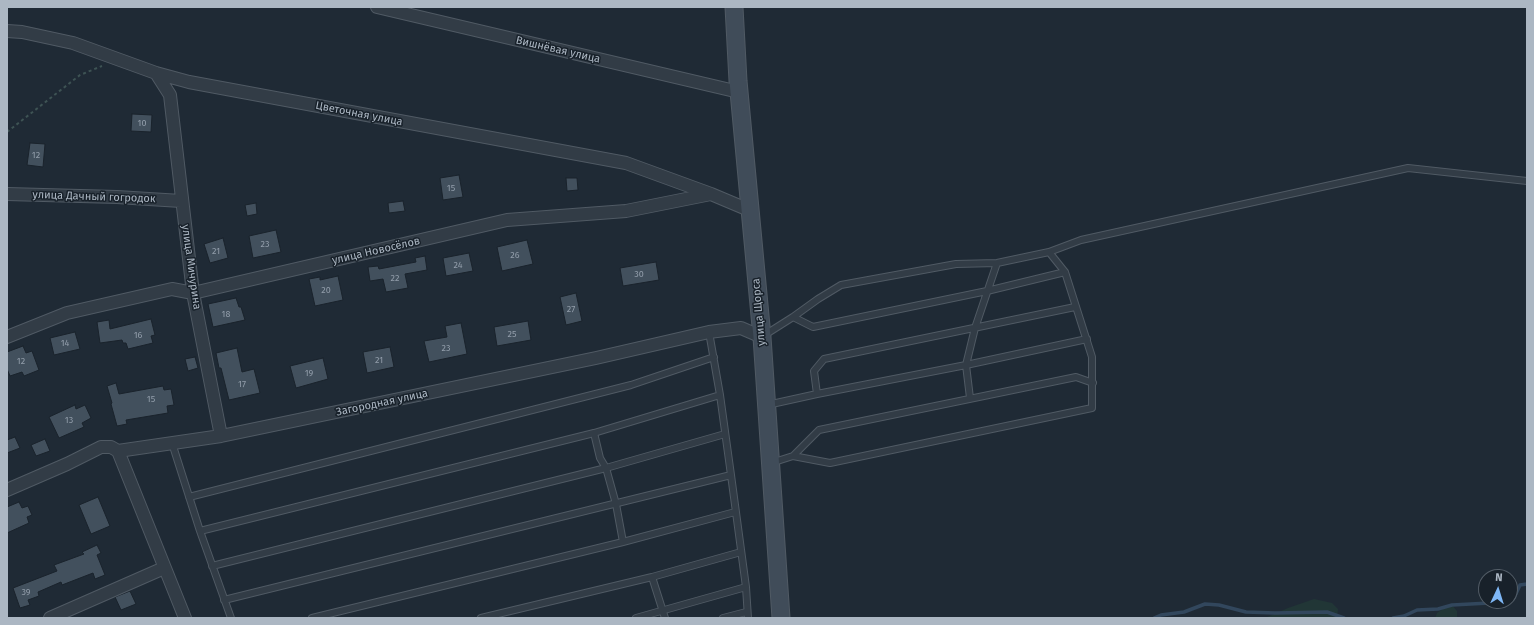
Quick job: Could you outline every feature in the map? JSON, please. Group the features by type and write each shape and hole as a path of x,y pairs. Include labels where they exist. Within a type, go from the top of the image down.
{"street":[{"name":"Вишнёвая улица","path":"377,7 739,92"},
{"name":"улица Щорса","path":"734,7 739,92 762,337 781,618"},
{"name":"Цветочная улица","path":"7,31 22,32 73,43 156,73 189,82 626,163 711,194"},
{"name":"улица Мичурина","path":"156,73 170,95 181,201 193,293 221,436"},
{"path":"170,95 189,82"},
{"name":"улица Дачный гогродок","path":"7,194 117,196 181,201"},
{"path":"711,194 750,210"},
{"name":"улица Новосёлов","path":"7,337 67,313 172,289 193,293 507,220 626,211 711,194"},
{"name":"Загородная улица","path":"7,490 67,464 100,447 111,447 118,451 221,436 596,358 709,332 741,328 762,337"},
{"path":"118,451 185,618"},
{"path":"50,618 164,568"}],"lane":[{"path":"762,337 793,317 818,298 841,285 956,264 997,262 1049,252 1081,240 1408,168 1527,181"},
{"path":"793,456 830,463 1092,408 1092,357 1064,272 1049,252"},
{"path":"970,398 966,366 975,328 997,262"},
{"path":"793,317 813,328 987,291 1064,272"},
{"path":"817,394 814,371 824,359 1076,307"},
{"path":"709,332 720,395 724,434 731,474 746,587 747,615 723,618"},
{"path":"766,405 966,366 1087,339"},
{"path":"189,497 631,385 714,357"},
{"path":"770,464 793,456 819,430 1076,377 1093,383"},
{"path":"200,531 594,433 720,395"},
{"path":"594,433 600,458 606,468 616,504 623,542"},
{"path":"212,566 606,468 724,434"},
{"path":"172,443 200,531 231,618"},
{"path":"224,600 616,504 731,474"},
{"path":"312,618 623,542 735,512"},
{"path":"481,618 652,577 741,552"},
{"path":"652,577 665,618"},
{"path":"636,618 746,587"}],"path":[{"path":"7,132 80,75 109,64"}],"green space":[{"path":"1314,599 1332,603 1338,609 1337,618 1265,618 1288,608"},
{"path":"1452,605 1457,611 1457,618 1435,618 1437,613"}],"building":[{"path":"132,114 152,115 151,132 131,131"},
{"path":"30,143 45,144 43,167 27,165"},
{"path":"459,175 463,197 443,200 440,178"},
{"path":"566,178 577,178 578,190 567,191"},
{"path":"403,201 405,211 389,213 388,203"},
{"path":"256,203 257,214 247,216 245,205"},
{"path":"276,230 281,252 253,258 249,236"},
{"path":"223,238 228,258 210,263 204,244"},
{"path":"527,240 533,264 502,271 497,247"},
{"path":"469,253 473,271 446,276 443,258"},
{"path":"425,256 427,270 405,274 408,288 386,292 383,279 370,281 368,267 378,266 379,269 416,262 415,258"},
{"path":"656,262 659,280 623,286 620,268"},
{"path":"338,276 343,300 315,306 309,279 320,277 320,280"},
{"path":"576,293 582,321 566,325 560,297"},
{"path":"236,298 239,307 241,307 245,320 213,327 208,304"},
{"path":"151,319 155,335 151,336 153,343 128,349 126,343 123,343 122,340 100,343 97,322 109,320 110,329"},
{"path":"528,321 531,340 497,346 494,327"},
{"path":"461,323 467,354 429,362 424,341 447,337 445,326"},
{"path":"75,332 80,349 54,355 50,338"},
{"path":"23,346 26,353 32,351 39,370 24,376 22,372 10,376 7,369 7,352"},
{"path":"390,347 394,367 367,373 363,352"},
{"path":"237,348 242,372 254,369 260,393 229,400 216,353"},
{"path":"195,357 198,368 188,371 185,359"},
{"path":"323,358 328,379 296,388 290,366"},
{"path":"116,383 119,394 163,386 164,390 171,389 174,405 167,406 168,413 126,420 127,424 117,426 107,386"},
{"path":"75,405 76,409 85,405 91,418 82,423 84,427 59,438 49,417"},
{"path":"15,437 20,448 7,453 7,440"},
{"path":"45,439 50,451 36,456 31,445"},
{"path":"98,497 110,526 91,534 79,505"},
{"path":"19,502 22,508 28,506 32,515 27,517 29,523 7,533 7,507"},
{"path":"97,545 101,553 97,555 105,575 95,579 93,573 62,585 61,582 38,592 39,596 28,600 30,605 20,608 13,588 57,571 54,565 84,554 82,552"},
{"path":"130,591 136,604 121,610 115,597"}],"waterway":[{"path":"1518,589 1520,585 1527,584"},
{"path":"1154,618 1161,615 1184,612 1205,604 1219,605 1246,612 1327,612 1344,618"},
{"path":"1393,618 1404,616 1417,610 1438,609 1452,605 1478,604"}]}
